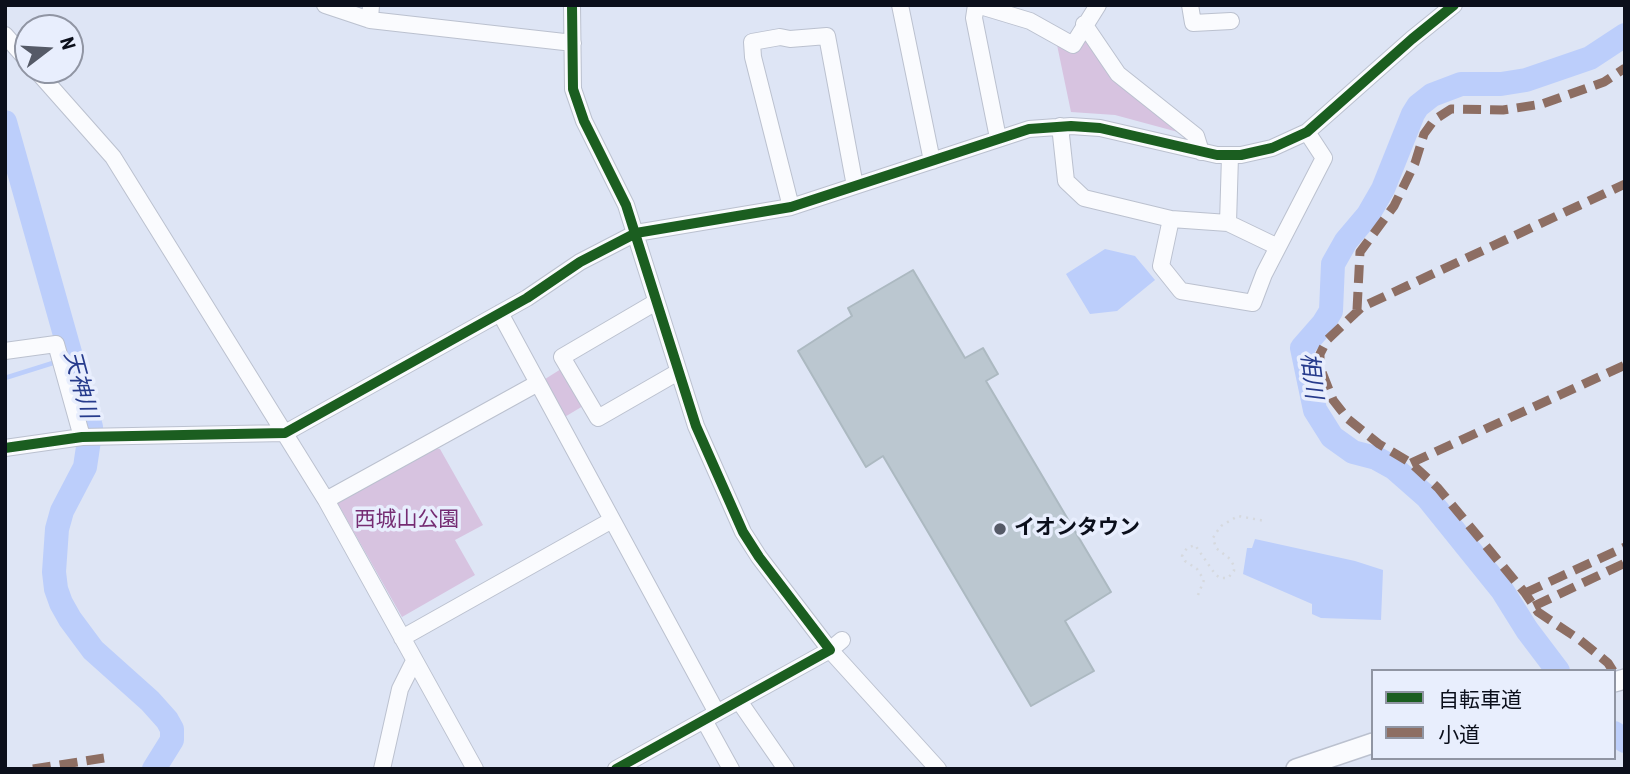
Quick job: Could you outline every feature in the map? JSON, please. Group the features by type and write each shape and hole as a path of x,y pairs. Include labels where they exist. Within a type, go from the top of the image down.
{"main road":[{"path":"1296,769 1371,744"}],"street":[{"path":"325,5 573,43"},
{"path":"572,5 572,79 583,121 626,205 696,426 743,532 792,602 836,645 938,769"},
{"path":"900,5 932,161"},
{"path":"998,138 974,18 976,5 1030,22 1073,45 1098,5"},
{"path":"1190,5 1193,23 1231,21"},
{"path":"5,448 88,437 285,433 527,298 580,262 636,233 791,207 1029,129 1060,126 1100,128 1201,152 1230,156 1272,148 1307,132 1454,5"},
{"path":"1084,24 1118,74 1196,136 1201,152"},
{"path":"791,207 753,57 752,42 780,37 790,39 827,36 855,186"},
{"path":"48,84 113,158 285,433 326,500 475,769"},
{"path":"1060,126 1066,181 1084,198 1171,219 1228,223 1278,247"},
{"path":"1171,219 1161,266 1181,291 1253,303 1278,247 1324,159 1307,132"},
{"path":"1228,223 1230,156"},
{"path":"656,302 562,357 598,418 678,372"},
{"path":"500,313 612,520 711,717 731,769"},
{"path":"5,351 56,344 88,437"},
{"path":"326,500 538,383"},
{"path":"402,638 612,520"},
{"path":"616,769 836,645"},
{"path":"382,769 400,689 414,661"},
{"path":"738,701 786,769"}],"path":[{"path":"1198,595 1204,580 1182,556 1186,548 1195,545 1215,574 1220,578 1228,578 1234,571 1234,566 1230,559 1216,548 1213,538 1216,533 1221,526 1238,516 1265,521"}],"green space":[{"path":"1087,36 1189,135 1115,115 1071,112 1056,40"},
{"path":"561,369 583,406 563,418 542,381"},
{"name":"西城山公園","path":"432,447 440,449 483,525 455,540 475,575 402,617 338,504 338,498"}],"water":[{"path":"1105,249 1135,256 1155,280 1117,311 1090,314 1066,274"},
{"path":"1255,539 1355,561 1383,570 1381,620 1321,618 1312,614 1312,604 1243,574 1247,548 1252,548"}],"building":[{"name":"イオンタウン","path":"913,270 965,358 983,348 998,374 986,381 1111,592 1065,621 1094,671 1031,706 883,456 866,467 798,351 852,316 848,308"}],"waterway":[{"name":"相川","path":"1556,669 1527,630 1502,590 1427,497 1394,468 1376,458 1353,452 1332,437 1315,410 1302,348 1331,311 1333,264 1383,189 1418,106 1432,95 1461,84 1501,84 1526,80 1590,58 1625,35"},
{"name":"天神川","path":"5,122 91,427 85,467 62,511 57,529 54,572 56,589 70,619 93,650 150,701 172,729 172,740 154,769"},
{"path":"5,378 72,357"},
{"name":"相川","path":"1616,734 1625,741"}],"marked path":[{"path":"1357,310 1360,252 1394,206 1415,163 1424,134 1434,120 1451,109 1503,110 1542,104 1604,82 1625,68"},
{"path":"1612,669 1580,640 1538,612 1438,488 1411,463 1379,444 1348,419 1333,400 1320,367 1320,354 1327,340 1362,307 1625,184"},
{"path":"1411,463 1625,365"},
{"path":"1525,593 1625,547"},
{"path":"1534,606 1625,563"},
{"path":"33,769 104,758"}],"cycle path":[{"path":"572,5 573,89 584,121 626,205 696,426 743,532 830,650 616,769"},
{"path":"5,448 82,437 285,433 527,298 580,262 636,233 791,207 1029,129 1071,126 1100,128 1217,155 1241,155 1272,148 1307,132 1454,5"}],"place":[{"name":"イオンタウン","path":"1000,529"}]}
